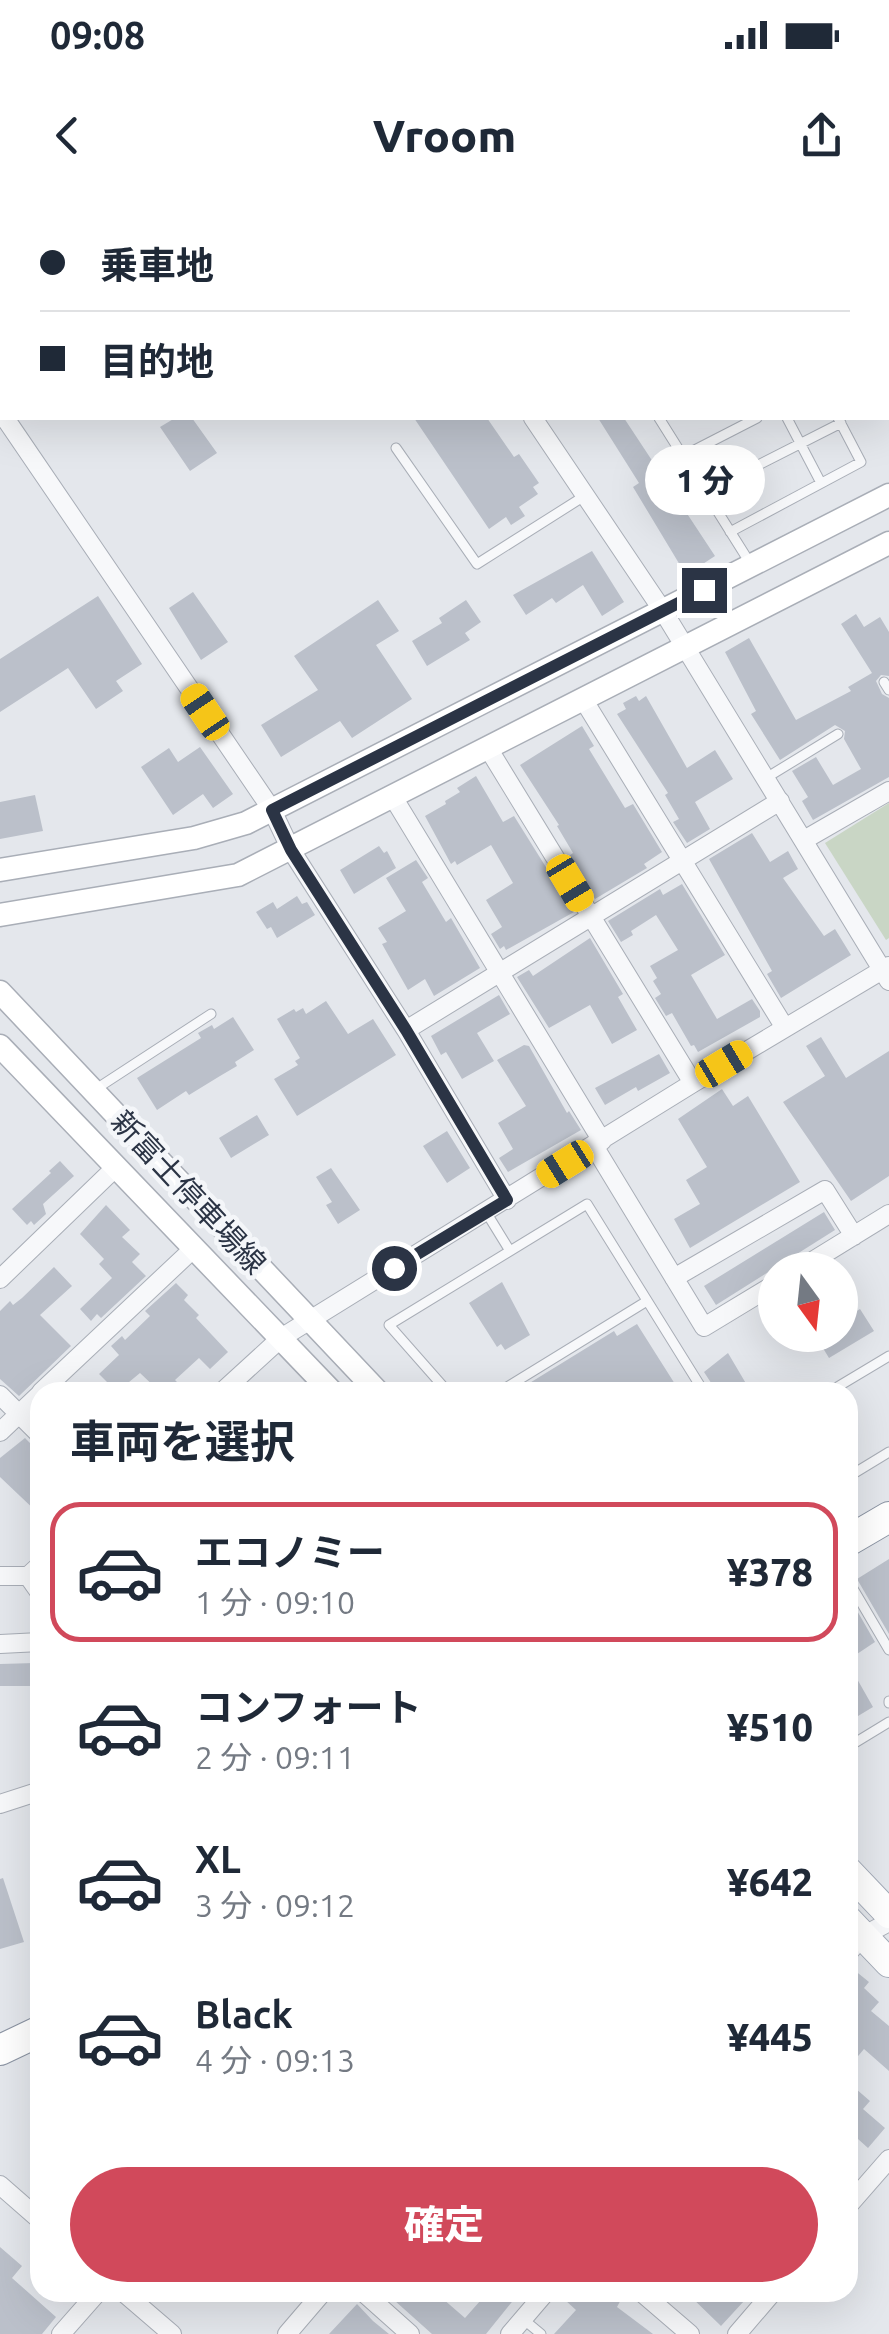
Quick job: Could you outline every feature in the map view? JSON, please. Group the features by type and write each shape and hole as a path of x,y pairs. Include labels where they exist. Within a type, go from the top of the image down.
{"highway":[{"path":"858,1536 889,1516"},
{"path":"0,2050 30,2035"}],"main road":[{"path":"858,1881 889,1914"},
{"path":"858,1940 889,1963"}],"street":[{"path":"7,420 272,810 291,850 406,1030 507,1200"},
{"path":"233,1382 281,1338 693,1082 887,972 663,611 534,420"},
{"path":"0,870 194,838 246,823 889,495"},
{"path":"0,916 238,876 889,543"},
{"path":"583,699 785,1028"},
{"path":"488,748 693,1082"},
{"path":"804,840 889,791"},
{"path":"393,797 500,972 704,1327 758,1294"},
{"path":"406,1030 780,801"},
{"name":"新富士停車場線","path":"0,992 369,1382"},
{"name":"新富士停車場線","path":"0,1046 323,1382"},
{"path":"0,1280 115,1168"},
{"path":"674,1278 825,1190 854,1236"},
{"path":"828,1252 889,1214"},
{"path":"53,1382 193,1249"},
{"path":"0,1395 30,1424"},
{"path":"0,1432 30,1404"},
{"path":"0,1576 30,1572"},
{"path":"0,1644 30,1642"},
{"path":"0,1804 30,1794"},
{"path":"858,1934 889,1922"},
{"path":"858,2195 889,2159"},
{"path":"0,2185 30,2211"},
{"path":"62,2334 89,2302"},
{"path":"135,2302 172,2334"},
{"path":"287,2334 314,2302"},
{"path":"374,2302 410,2334"},
{"path":"517,2327 538,2302"},
{"path":"653,2302 690,2334"},
{"path":"736,2334 764,2302"}],"lane":[{"path":"660,420 751,566"},
{"path":"683,456 753,420"},
{"path":"788,420 821,484"},
{"path":"705,492 839,420 861,462 730,532"},
{"path":"396,448 477,564 586,495"},
{"path":"766,778 838,734"},
{"path":"94,1090 211,1014"},
{"path":"439,1382 389,1325 587,1204 698,1382"},
{"path":"486,1212 510,1251"},
{"path":"515,1382 648,1301"},
{"path":"846,1382 889,1356"},
{"path":"858,1471 889,1452"},
{"path":"858,1597 889,1650"},
{"path":"858,1741 889,1722"},
{"path":"517,2327 541,2334"}],"green space":[{"path":"889,803 889,938 886,940 825,843"}],"building":[{"path":"172,420 193,420 217,453 190,471 160,427"},
{"path":"415,420 488,420 514,457 519,454 539,483 533,487 538,494 519,507 525,516 511,525 506,517 489,529"},
{"path":"599,420 625,420 715,556 686,575 633,487 639,483"},
{"path":"592,551 624,602 602,616 583,585 556,603 552,598 526,615 513,595"},
{"path":"193,592 228,642 201,660 169,608"},
{"path":"98,596 142,664 116,681 123,691 96,709 68,668 0,712 0,659"},
{"path":"378,600 399,631 376,645 412,699 352,738 340,721 281,757 261,725 318,690 294,656"},
{"path":"466,600 481,622 465,633 470,640 427,666 412,641 442,623 439,618"},
{"path":"856,614 864,627 880,617 889,632 889,676 881,675 876,681 882,694 889,698 889,777 813,820 802,801 808,797 792,771 816,757 833,785 861,769 844,739 845,731 835,725 780,760 751,714 756,711 725,652 749,638 796,720 851,691 848,687 872,673 841,624"},
{"path":"636,696 639,701 646,696 687,768 715,750 733,779 695,802 710,829 687,843 673,822 679,819 665,795 668,793 617,714 626,709 623,703"},
{"path":"582,726 594,746 589,749 625,808 633,804 662,852 644,864 647,868 595,899 569,856 573,853 559,825 520,765"},
{"path":"200,747 233,794 213,808 203,794 173,815 141,767 169,748 178,762"},
{"path":"476,776 503,822 514,816 574,912 506,950 504,946 500,949 491,934 502,927 486,900 513,883 491,845 457,865 455,861 451,864 425,816 446,804 460,792 457,788"},
{"path":"35,795 43,831 0,839 0,802"},
{"path":"752,833 770,862 788,851 798,869 783,878 824,936 835,929 851,955 781,998 767,974 772,971 709,859"},
{"path":"379,846 384,853 387,851 396,868 354,894 340,870"},
{"path":"416,860 428,878 422,882 446,922 451,918 480,968 434,996 425,979 408,990 382,944 387,942 378,928 406,911 386,878"},
{"path":"682,884 725,955 691,975 717,1019 752,999 760,1011 760,1017 698,1052 672,1013 666,1016 655,998 661,994 650,966 678,950 656,915 621,942 608,921 660,889 663,895"},
{"path":"297,896 302,904 307,902 315,915 277,938 256,912 273,902 277,909"},
{"path":"590,938 623,994 618,997 637,1030 612,1044 590,1005 549,1028 517,977 529,970 533,976"},
{"path":"499,995 510,1014 477,1033 494,1061 462,1079 431,1036"},
{"path":"326,1001 348,1034 373,1019 396,1055 297,1116 274,1079 298,1065 295,1061 300,1058 277,1019 294,1009 296,1012 303,1008 306,1014"},
{"path":"233,1017 254,1050 235,1062 237,1066 157,1110 137,1078 201,1038 198,1033 212,1025 214,1029"},
{"path":"821,1037 846,1078 889,1051 889,1176 851,1201 783,1102 825,1076 806,1046"},
{"path":"529,1046 581,1130 508,1172 499,1158 513,1149 498,1123 526,1106 497,1060"},
{"path":"659,1054 670,1073 605,1105 595,1088"},
{"path":"722,1089 733,1106 748,1096 800,1182 690,1248 674,1219 700,1204 686,1180 707,1167 678,1119"},
{"path":"257,1115 269,1135 231,1158 219,1138"},
{"path":"447,1131 470,1168 447,1183 423,1146"},
{"path":"60,1161 74,1176 43,1204 46,1214 34,1225 31,1221 27,1225 12,1209"},
{"path":"331,1168 360,1210 338,1224 326,1205 332,1202 316,1177"},
{"path":"106,1205 130,1230 122,1237 140,1254 132,1262 146,1276 101,1318 97,1314 91,1321 80,1309 112,1278 99,1264 104,1259 80,1234"},
{"path":"824,1212 835,1230 800,1252 759,1252"},
{"path":"758,1253 758,1279 716,1305 704,1286"},
{"path":"54,1267 72,1286 40,1315 71,1346 19,1396 0,1379 0,1311 10,1301 13,1305"},
{"path":"502,1282 530,1335 505,1350 501,1344 497,1347 469,1303"},
{"path":"176,1283 188,1295 184,1300 199,1315 196,1318 228,1352 210,1369 199,1358 177,1382 149,1382 140,1373 129,1382 107,1382 99,1374 119,1355 111,1346 122,1336 125,1340 150,1316 145,1311"},
{"path":"858,1310 874,1331 858,1341"},
{"path":"637,1324 674,1382 531,1382 614,1331 617,1336"},
{"path":"728,1353 745,1382 710,1382 704,1372"},
{"path":"25,1438 30,1443 30,1506 0,1477 0,1458"},
{"path":"889,1559 889,1634 858,1581"},
{"path":"858,1612 875,1642 858,1653"},
{"path":"30,1663 30,1686 0,1686 0,1664"},
{"path":"858,1681 873,1707 858,1716"},
{"path":"3,1878 24,1942 0,1949 0,1879"},
{"path":"858,1973 869,1982 864,1988 879,2002 871,2011 889,2026 889,2071 864,2049 858,2056"},
{"path":"858,2091 870,2101 863,2109 885,2128 868,2148 858,2139"},
{"path":"0,2247 22,2266 12,2278 30,2294 30,2302 39,2302 56,2317 42,2334 0,2334"},
{"path":"396,2302 447,2302 465,2318 479,2302 512,2302 486,2334 432,2334"},
{"path":"567,2302 620,2302 617,2307 653,2334 554,2334 576,2310"},
{"path":"696,2302 743,2302 721,2326"},
{"path":"357,2304 373,2321 389,2334 329,2334"}],"route":[{"path":"394,1268 507,1200 406,1030 291,850 272,810 704,590"}]}
